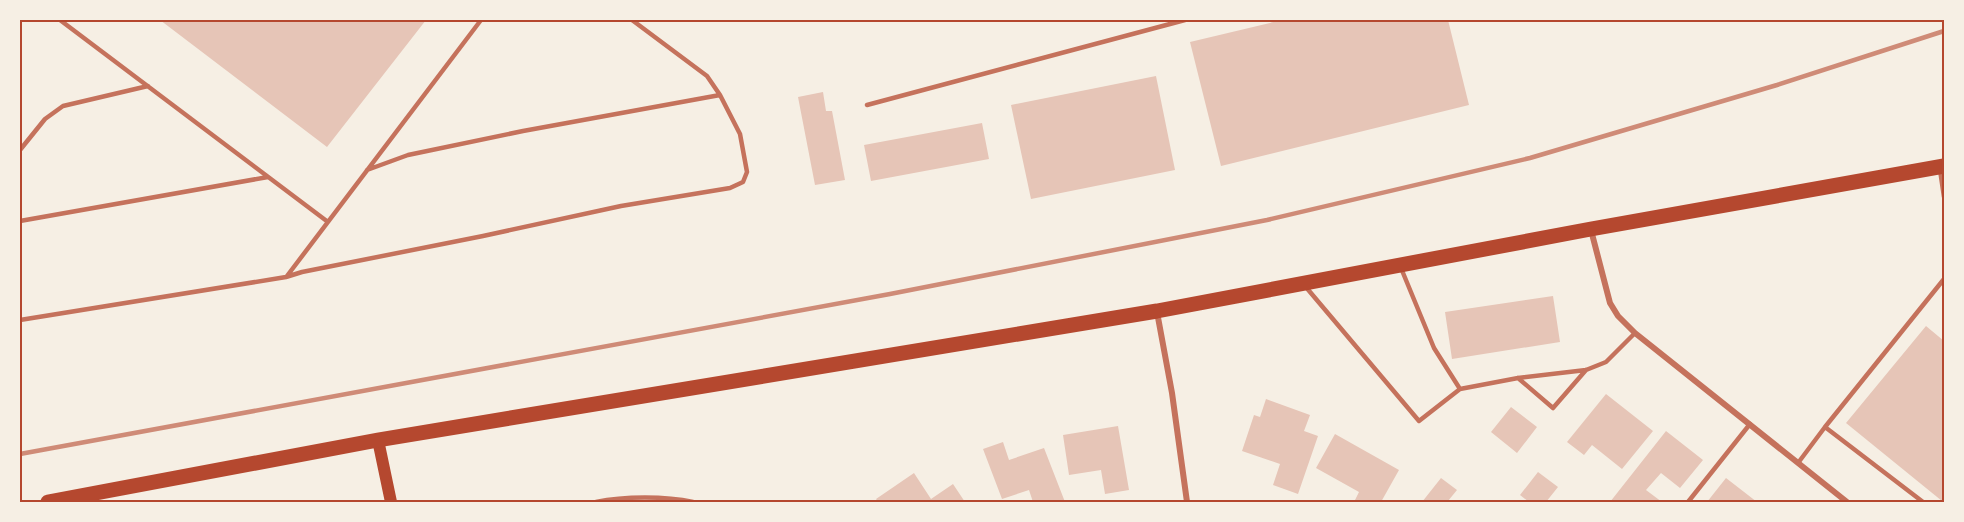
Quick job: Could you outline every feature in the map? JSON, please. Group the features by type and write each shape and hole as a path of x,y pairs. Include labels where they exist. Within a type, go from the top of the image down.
{"main road":[{"path":"48,502 378,440 1157,311 1591,229 1942,166"},
{"path":"378,440 391,502"}],"street":[{"path":"1591,229 1610,303 1618,316 1635,333 1847,502"},
{"path":"1157,311 1172,393 1187,502"}],"lane":[{"path":"60,20 327,222"},
{"path":"286,277 481,20"},
{"path":"20,320 286,277 621,206 730,188 742,182 747,172 740,134 720,95 707,76 632,20"},
{"path":"867,105 1185,20"},
{"path":"20,150 45,119 63,106 148,86"},
{"path":"367,170 408,155 523,131 720,95"},
{"path":"1942,166 1944,197"},
{"path":"20,221 268,177"},
{"path":"1400,266 1434,348 1461,389"},
{"path":"1798,463 1944,279"},
{"path":"1304,284 1419,421 1461,389 1518,378 1587,369 1606,362 1635,333"},
{"path":"1518,378 1553,408 1587,369"},
{"path":"1688,502 1750,424"},
{"path":"1825,427 1923,502"},
{"path":"596,502 676,498 693,502"}],"building":[{"path":"160,20 426,20 327,147"},
{"path":"1282,20 1448,20 1469,105 1221,166 1190,42"},
{"path":"1156,76 1175,170 1031,199 1011,105"},
{"path":"823,92 826,111 832,111 845,180 815,185 798,97"},
{"path":"982,123 989,159 871,181 864,145"},
{"path":"1553,296 1560,342 1452,359 1445,312"},
{"path":"1926,326 1944,341 1944,498 1942,501 1846,423"},
{"path":"1606,394 1653,431 1622,469 1592,445 1584,455 1567,442"},
{"path":"1266,399 1310,415 1304,431 1318,436 1298,494 1273,485 1280,464 1242,451 1254,415 1260,417"},
{"path":"1511,407 1537,427 1517,453 1491,432"},
{"path":"1118,426 1129,490 1105,494 1101,470 1069,475 1063,435"},
{"path":"1666,431 1703,460 1680,488 1661,473 1646,490 1662,502 1610,502"},
{"path":"1335,434 1399,470 1381,502 1354,502 1359,492 1316,468"},
{"path":"1003,442 1009,460 1044,448 1065,502 1033,502 1029,490 1002,499 983,449"},
{"path":"1538,472 1558,487 1546,502 1529,502 1520,495"},
{"path":"914,473 931,499 953,484 965,502 878,502 876,499"},
{"path":"1441,478 1457,490 1448,501 1450,502 1422,502"},
{"path":"1726,478 1757,502 1707,502"}],"railway":[{"path":"20,454 890,294 1267,220 1530,158 1777,85 1944,31"}]}
